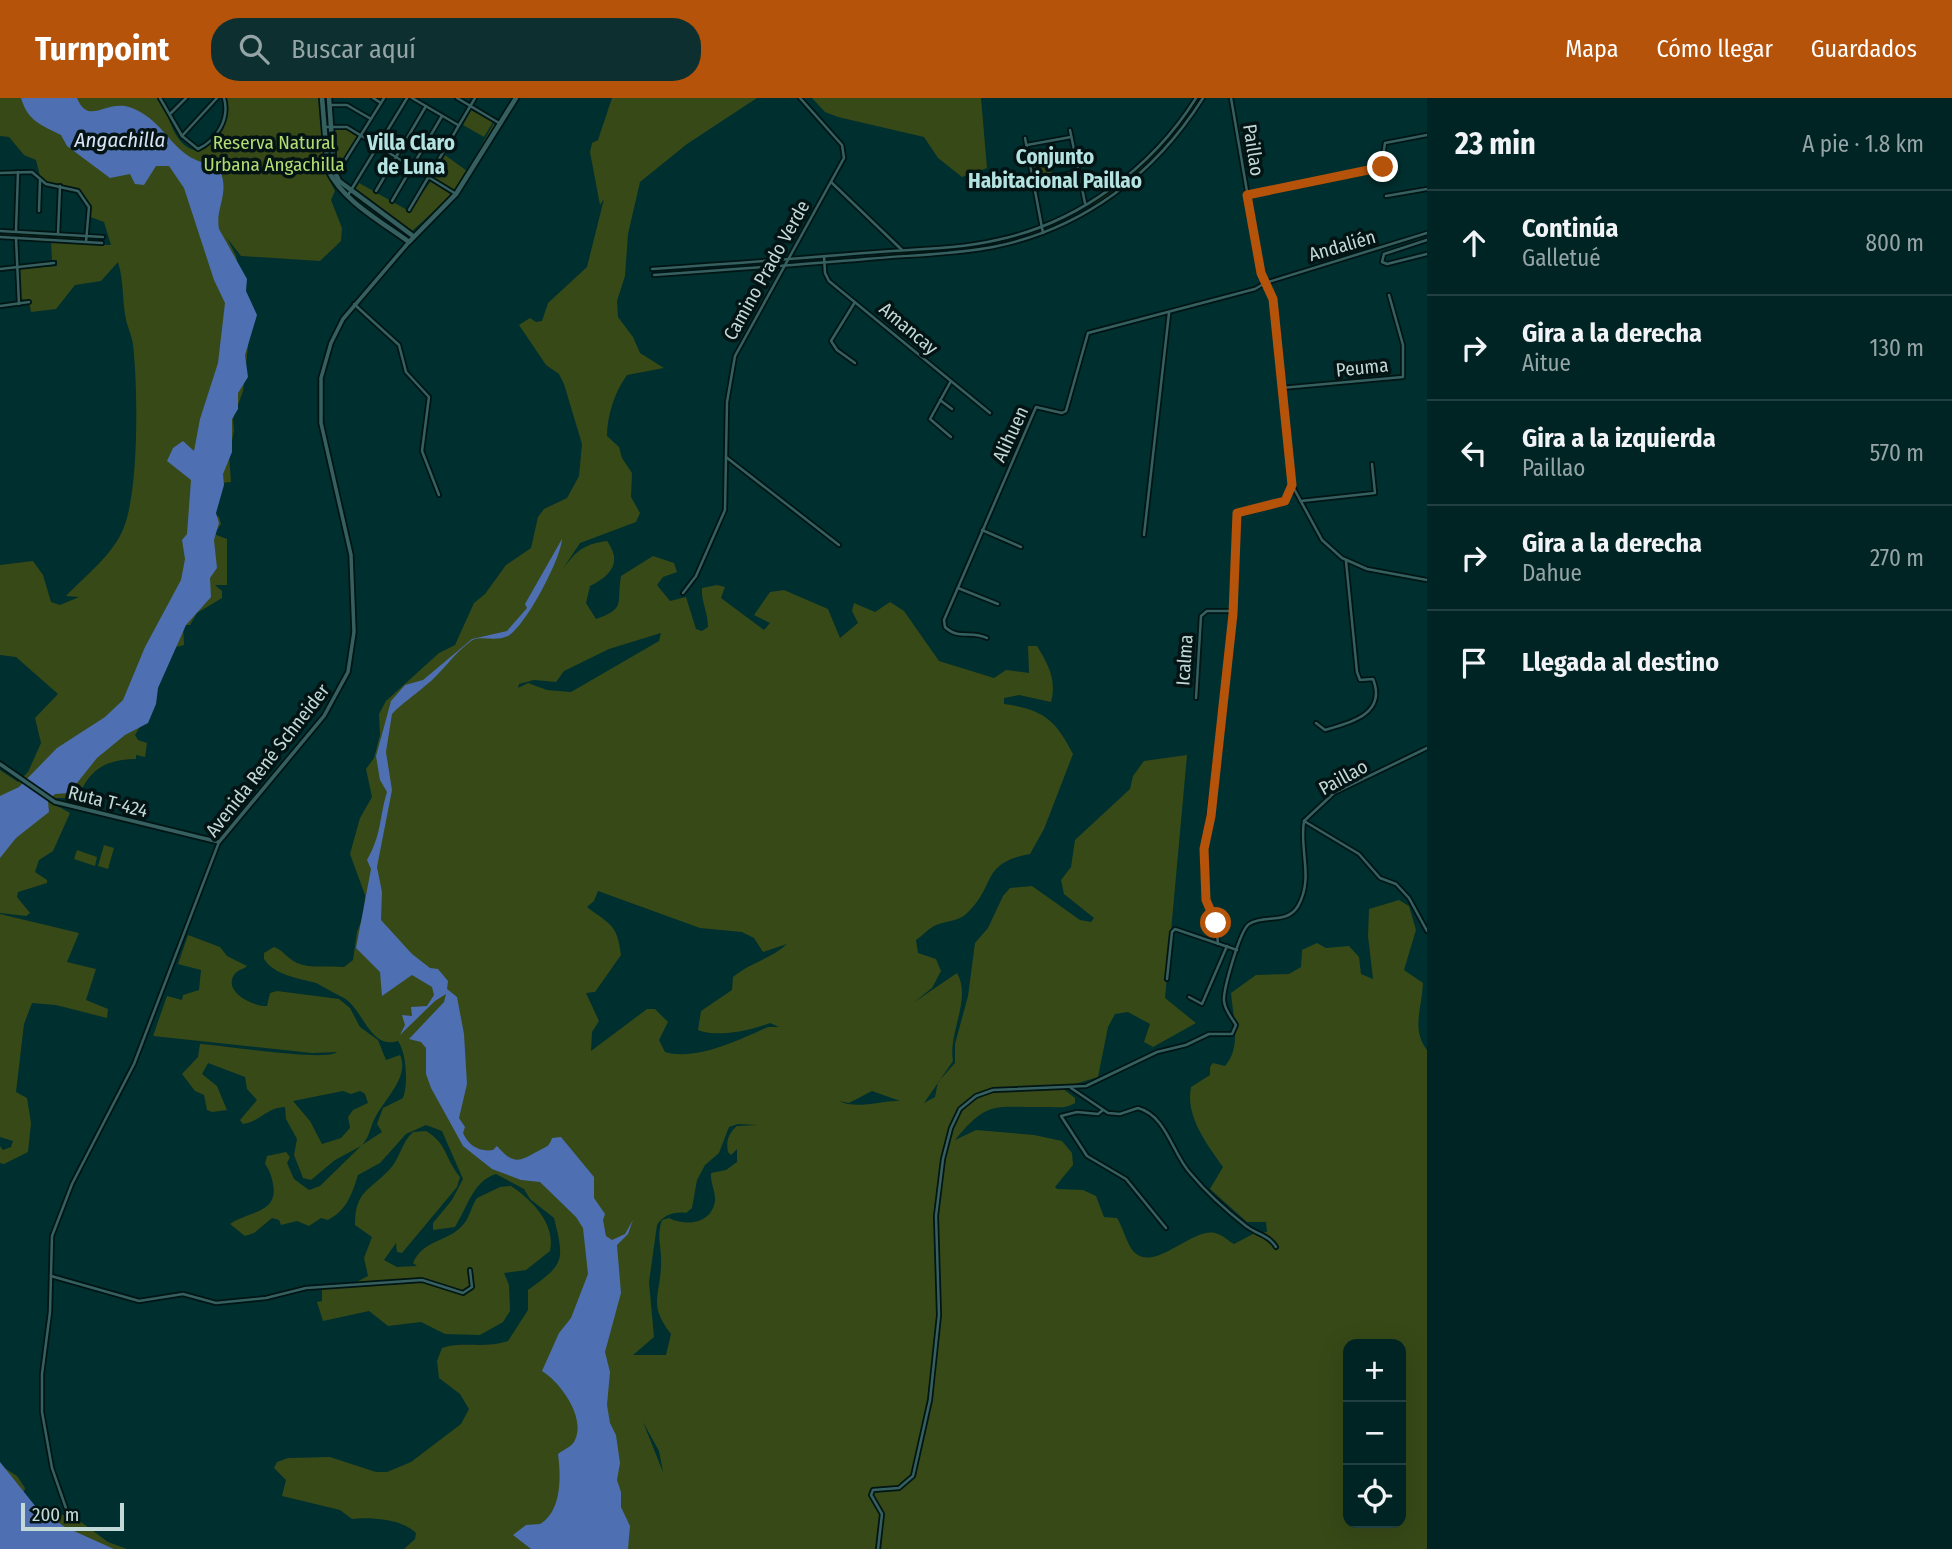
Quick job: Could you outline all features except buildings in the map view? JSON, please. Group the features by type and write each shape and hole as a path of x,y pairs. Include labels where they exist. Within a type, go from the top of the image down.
{"main road":[{"path":"322,98 328,170 337,187 413,236"},
{"path":"329,98 336,175 349,194 409,242"},
{"name":"Avenida René Schneider","path":"409,242 456,194 516,98"}],"street":[{"path":"160,98 182,136 193,148 202,148 225,118 223,98"},
{"path":"171,114 186,98"},
{"path":"182,136 217,98"},
{"path":"373,98 381,103"},
{"path":"336,175 384,98"},
{"path":"349,194 407,98"},
{"path":"412,98 459,125"},
{"path":"457,98 500,124"},
{"path":"409,210 475,98"},
{"name":"Camino Prado Verde","path":"683,593 696,576 725,510 727,402 735,356 843,162 844,150 800,98"},
{"path":"652,269 985,243 1041,226 1085,204 1144,161 1170,134 1196,98"},
{"path":"654,275 969,251 1043,233 1116,194 1156,160 1181,132 1203,98"},
{"name":"Paillao","path":"1231,98 1265,282 1273,299 1292,485 1322,540 1346,561 1367,569 1427,580"},
{"path":"330,105 347,105 371,119"},
{"path":"376,191 426,106"},
{"path":"392,201 442,116"},
{"path":"324,127 346,127 456,194"},
{"path":"1070,130 1088,211"},
{"path":"1247,195 1381,169 1385,143 1427,135"},
{"path":"1027,145 1071,137"},
{"path":"1025,138 1043,233"},
{"path":"1030,163 1075,155"},
{"path":"15,232 18,172"},
{"path":"0,173 32,172 40,180 78,191 86,200 86,242"},
{"path":"1033,181 1079,172"},
{"path":"38,211 40,180"},
{"path":"831,182 902,250"},
{"path":"58,234 60,186"},
{"path":"1386,196 1427,189"},
{"path":"0,231 103,237"},
{"name":"Andalién","path":"1265,282 1427,233"},
{"path":"0,237 102,243"},
{"path":"16,238 19,304"},
{"path":"1382,256 1427,240"},
{"name":"Avenida René Schneider","path":"68,1514 50,1459 43,1412 42,1374 50,1312 50,1251 57,1222 72,1184 134,1064 219,842 330,709 350,664 354,632 351,555 325,443 320,396 327,352 354,304 409,242"},
{"path":"794,249 798,258"},
{"path":"1380,249 1382,262 1387,264 1427,254"},
{"name":"Amancay","path":"824,256 827,278 990,413"},
{"path":"0,269 54,263"},
{"path":"725,264 726,270"},
{"path":"767,267 778,276"},
{"name":"Alihuen","path":"987,638 975,634 956,635 945,627 944,620 1036,407 1062,413 1066,411 1088,333 1255,289 1265,282"},
{"name":"Peuma","path":"1282,388 1403,377 1402,345 1389,295"},
{"path":"0,306 29,302"},
{"path":"855,302 831,341 837,350 855,363"},
{"path":"354,304 399,345 406,372 429,397 422,451 439,495"},
{"path":"1144,535 1169,312"},
{"path":"951,382 930,422 951,438"},
{"path":"940,400 952,410"},
{"path":"726,457 839,545"},
{"path":"1301,501 1375,493 1372,464"},
{"path":"1218,944 1217,925 1207,904 1203,867 1232,611 1237,513 1285,501 1292,485"},
{"path":"982,530 1021,547"},
{"path":"1316,723 1320,729 1325,730 1355,722 1369,712 1377,693 1374,678 1360,680 1357,673 1346,561"},
{"path":"958,588 998,604"},
{"name":"Icalma","path":"1196,698 1201,616 1207,611 1232,611"},
{"name":"Paillao","path":"1304,821 1334,793 1427,748"},
{"name":"Ruta T-424","path":"0,764 55,802 219,842"},
{"path":"1304,821 1359,854 1380,878 1403,890 1427,931"},
{"path":"878,1549 883,1524 882,1514 871,1495 873,1490 881,1488 899,1488 913,1476 930,1400 939,1315 936,1216 943,1159 952,1123 967,1102 989,1091 1071,1088 1098,1082 1157,1052 1186,1045 1207,1035 1232,1034 1236,1026 1224,1000 1241,934 1247,925 1283,918 1297,907 1307,880 1304,821"},
{"path":"1167,979 1172,932 1175,929 1237,950"},
{"path":"1189,998 1202,1004 1228,946"},
{"path":"1071,1088 1115,1115 1138,1108 1151,1114 1165,1130 1193,1176 1247,1227 1264,1236 1276,1247"},
{"path":"1103,1110 1098,1114 1077,1112 1061,1116 1087,1156 1126,1179 1166,1228"},
{"path":"51,1276 130,1300 152,1300 183,1294 216,1303 266,1298 306,1288 407,1280 431,1281 463,1293 472,1287 470,1270"}],"green space":[{"name":"Reserva Natural Urbana Angachilla","path":"0,98 157,98 182,143 197,151 210,142 219,129 224,98 319,98 327,175 335,191 331,200 342,228 341,241 320,261 241,256 227,238 236,256 250,328 243,391 233,419 234,431 229,455 231,482 221,483 215,515 219,517 221,524 214,534 227,539 227,585 215,585 222,591 222,598 197,613 190,625 183,625 184,645 176,647 158,686 156,700 135,735 138,740 147,743 145,757 136,755 136,759 119,760 105,765 68,798 56,798 52,803 70,813 53,851 39,860 35,872 47,880 47,883 18,892 17,897 30,913 26,916 0,913 0,770 18,782 28,772 41,743 35,718 58,694 16,657 0,655 0,565 33,561 43,575 51,602 60,605 79,597 66,596 113,546 124,527 129,510 135,464 136,386 132,338 126,320 118,262 101,281 75,285 56,309 31,312 29,301 21,299 19,269 57,266 57,260 52,260 51,242 111,245 104,222 88,216 84,198 79,193 41,180 36,160 24,155 9,137 0,136"},
{"path":"612,98 757,98 687,144 640,182 628,234 625,276 617,301 618,317 633,337 640,353 664,368 627,375 615,396 608,420 607,436 619,447 622,458 632,473 631,497 640,513 636,522 580,543 560,573 584,547 607,541 614,556 612,568 590,586 586,603 596,619 616,608 621,576 653,556 674,563 677,572 663,577 657,585 670,601 686,597 696,629 702,631 708,627 702,588 717,585 725,587 721,598 764,630 770,623 754,615 770,592 784,590 828,609 840,638 858,623 852,611 854,603 875,612 890,602 904,611 939,661 994,678 1006,670 1029,673 1028,646 1037,646 1045,659 1053,686 1051,702 1019,695 1004,698 1004,704 1029,709 1047,718 1061,733 1073,754 1044,829 1030,854 1003,863 995,870 975,905 965,915 934,926 916,940 918,953 936,959 941,971 932,988 913,1003 957,973 961,983 961,1005 952,1050 953,1061 940,1080 955,1063 955,1044 968,996 975,943 988,928 1003,896 1010,888 1032,886 1080,920 1091,922 1094,918 1064,894 1061,880 1071,867 1075,840 1130,789 1133,776 1144,761 1187,755 1165,998 1196,1023 1153,1047 1144,1042 1150,1024 1128,1012 1115,1014 1108,1027 1098,1077 1062,1088 1075,1098 1075,1103 1062,1107 995,1108 977,1117 955,1140 976,1130 1034,1135 1062,1141 1072,1153 1073,1165 1055,1187 1083,1190 1096,1196 1104,1217 1117,1218 1134,1252 1143,1257 1163,1254 1205,1233 1218,1234 1234,1244 1255,1233 1267,1232 1266,1222 1247,1222 1210,1189 1223,1167 1199,1129 1191,1108 1191,1087 1210,1075 1213,1063 1225,1066 1233,1050 1235,1031 1231,993 1256,975 1289,974 1301,967 1302,950 1317,943 1326,948 1349,946 1359,957 1361,974 1373,979 1368,936 1369,909 1399,900 1409,906 1416,930 1404,970 1423,983 1418,1027 1427,1050 1427,1549 404,1549 415,1539 416,1533 410,1528 377,1519 352,1519 340,1510 282,1496 286,1480 274,1468 277,1462 288,1458 330,1457 376,1472 387,1472 411,1462 461,1424 469,1409 460,1394 439,1378 437,1361 442,1348 508,1341 528,1310 528,1290 549,1274 559,1261 560,1244 554,1218 530,1199 524,1189 496,1174 476,1189 455,1227 433,1230 433,1223 452,1200 463,1179 442,1131 426,1125 406,1134 380,1163 358,1175 344,1206 328,1220 321,1218 309,1226 297,1221 281,1225 279,1220 272,1218 254,1233 245,1236 230,1224 261,1210 271,1201 274,1194 270,1173 265,1164 267,1156 286,1152 290,1157 287,1163 294,1179 309,1190 320,1186 361,1146 335,1160 311,1180 303,1178 294,1155 297,1139 286,1119 285,1107 273,1109 243,1124 240,1120 257,1100 247,1089 245,1077 208,1063 202,1074 217,1086 227,1110 212,1112 207,1110 204,1095 195,1091 182,1074 198,1057 200,1044 295,1054 329,1055 337,1052 312,1053 153,1036 167,996 182,1000 183,995 199,990 201,970 178,964 188,935 220,947 227,956 247,966 234,975 232,981 236,993 248,1001 267,1006 270,993 277,991 339,999 350,1008 360,1027 378,1040 386,1060 400,1055 402,1071 399,1079 362,1145 382,1132 377,1124 383,1108 403,1098 406,1070 398,1041 380,1040 351,1003 316,983 274,969 264,959 264,953 274,947 297,963 314,966 344,967 353,960 357,932 364,914 365,895 350,854 360,818 372,797 366,769 374,758 380,735 379,714 386,701 439,653 455,645 474,603 485,594 506,565 531,548 538,517 544,509 567,498 579,476 582,444 564,384 559,374 546,365 519,325 530,318 536,322 542,321 548,303 587,267 604,199 600,205 590,152 592,143 598,140","holes":["661,633 659,641 571,692 547,690 528,683 518,688 519,684 534,680 556,682 564,671 609,649","598,891 700,928 742,932 754,938 763,952 787,944 733,977 732,990 701,1011 698,1030 724,1033 770,1023 779,1027 768,1027 704,1051 677,1054 665,1052 659,1040 668,1022 655,1009 647,1009 591,1051 592,1032 599,1021 586,993 595,992 621,955 615,930 587,907 594,901","938,1083 935,1097 924,1103","343,1091 351,1094 360,1091 365,1094 368,1103 353,1110 348,1117 350,1128 341,1138 322,1144 310,1121 293,1101","872,1091 900,1101 861,1105 846,1104 839,1101 849,1103","738,1124 758,1125 737,1126 730,1135 728,1152 731,1155 737,1149 737,1162 726,1170 711,1173 715,1195 713,1209 696,1222 669,1218 662,1220 674,1213 686,1213 692,1208 697,1180 705,1165 719,1153 729,1127","662,1220 659,1232 661,1265 657,1308 671,1334 666,1355 633,1355 654,1337 649,1282 657,1225","643,1422 659,1451 663,1472"]},
{"path":"812,98 981,98 987,168 962,177 938,158 924,137 838,117 825,112"},
{"path":"1197,101 1181,129 1151,162 1117,191 1088,208 1144,165"},
{"path":"471,110 493,122 484,137 463,125"},
{"path":"494,123 495,127 457,191 433,179 445,155 467,171"},
{"path":"343,127 359,137 338,172 333,130"},
{"path":"1050,162 1052,173 1033,175 1032,165"},
{"path":"431,181 452,195 412,231 354,191 359,183 409,211"},
{"path":"1039,229 1040,232 964,249 826,260 980,245"},
{"path":"0,232 81,238 81,240 0,235"},
{"path":"104,845 114,848 108,869 98,866"},
{"path":"77,850 97,857 95,866 74,859"},
{"path":"0,914 79,933 67,962 96,969 86,1000 108,1009 107,1018 56,1005 32,1003 24,1024 16,1092 27,1098 31,1123 28,1152 4,1164 0,1163 0,1146 3,1150 11,1147 13,1141 0,1137"},
{"path":"426,1131 442,1146 460,1177 457,1187 402,1253 397,1252 396,1243 384,1260 397,1267 417,1266 413,1263 417,1255 464,1224 477,1198 500,1187 511,1186 527,1198 546,1222 551,1241 550,1251 526,1270 504,1273 509,1285 510,1311 503,1322 480,1335 445,1334 421,1322 388,1326 369,1311 323,1321 317,1302 322,1301 322,1288 349,1286 368,1276 364,1258 372,1237 355,1225 360,1198 393,1166 413,1132"},
{"path":"0,1465 17,1476 25,1488 23,1495 41,1513 56,1513 77,1519 108,1542 127,1549 0,1549"}],"water":[{"name":"Angachilla","path":"21,98 77,98 82,106 93,111 114,106 132,108 150,118 190,157 220,170 224,187 219,229 247,279 246,291 257,315 245,355 248,377 238,393 238,409 232,419 232,452 223,474 224,485 216,513 219,523 214,540 217,568 210,578 211,597 186,625 158,688 156,704 148,723 125,735 97,758 69,793 55,794 48,801 49,812 16,838 0,858 0,796 19,787 57,748 105,717 123,700 145,647 181,580 185,559 182,540 187,534 191,480 167,461 173,448 183,441 194,451 200,419 218,363 225,303 214,280 184,188 169,166 156,166 144,185 135,184 130,174 110,178 67,146 61,135 32,118"},
{"path":"562,539 556,561 541,592 515,630 503,638 471,641 431,681 392,714 386,752 392,790 377,867 382,892 381,920 412,954 430,968 438,969 448,981 447,989 457,997 464,1034 467,1084 459,1118 465,1127 465,1138 479,1149 493,1150 497,1146 508,1157 517,1160 546,1147 552,1138 561,1137 594,1177 594,1198 605,1214 603,1220 606,1236 612,1240 625,1234 633,1220 628,1234 617,1245 621,1293 605,1352 610,1372 607,1405 610,1423 616,1435 620,1463 617,1480 621,1492 621,1507 630,1526 628,1549 531,1549 513,1535 526,1525 540,1524 553,1511 560,1472 558,1454 574,1442 577,1431 577,1421 569,1401 556,1383 542,1371 559,1333 571,1318 588,1274 583,1228 576,1217 540,1182 521,1180 492,1169 463,1146 431,1088 426,1074 426,1048 421,1042 409,1039 444,1002 446,994 400,1035 405,1025 402,1015 412,1016 411,1007 427,1006 434,995 432,987 412,975 382,996 380,972 356,948 371,869 367,860 378,834 387,792 380,780 376,756 391,701 405,685 423,680 472,639 507,631 527,608 525,604"},
{"path":"0,1462 36,1507 65,1527 114,1549 0,1549"}],"district":[{"name":"Villa Claro de Luna","path":"411,155"},
{"name":"Conjunto Habitacional Paillao","path":"1055,169"}],"route":[{"path":"1216,923 1206,900 1203,867 1233,614 1231,610 1237,513 1285,501 1292,485 1273,299 1261,273 1247,195 1383,167"}]}
